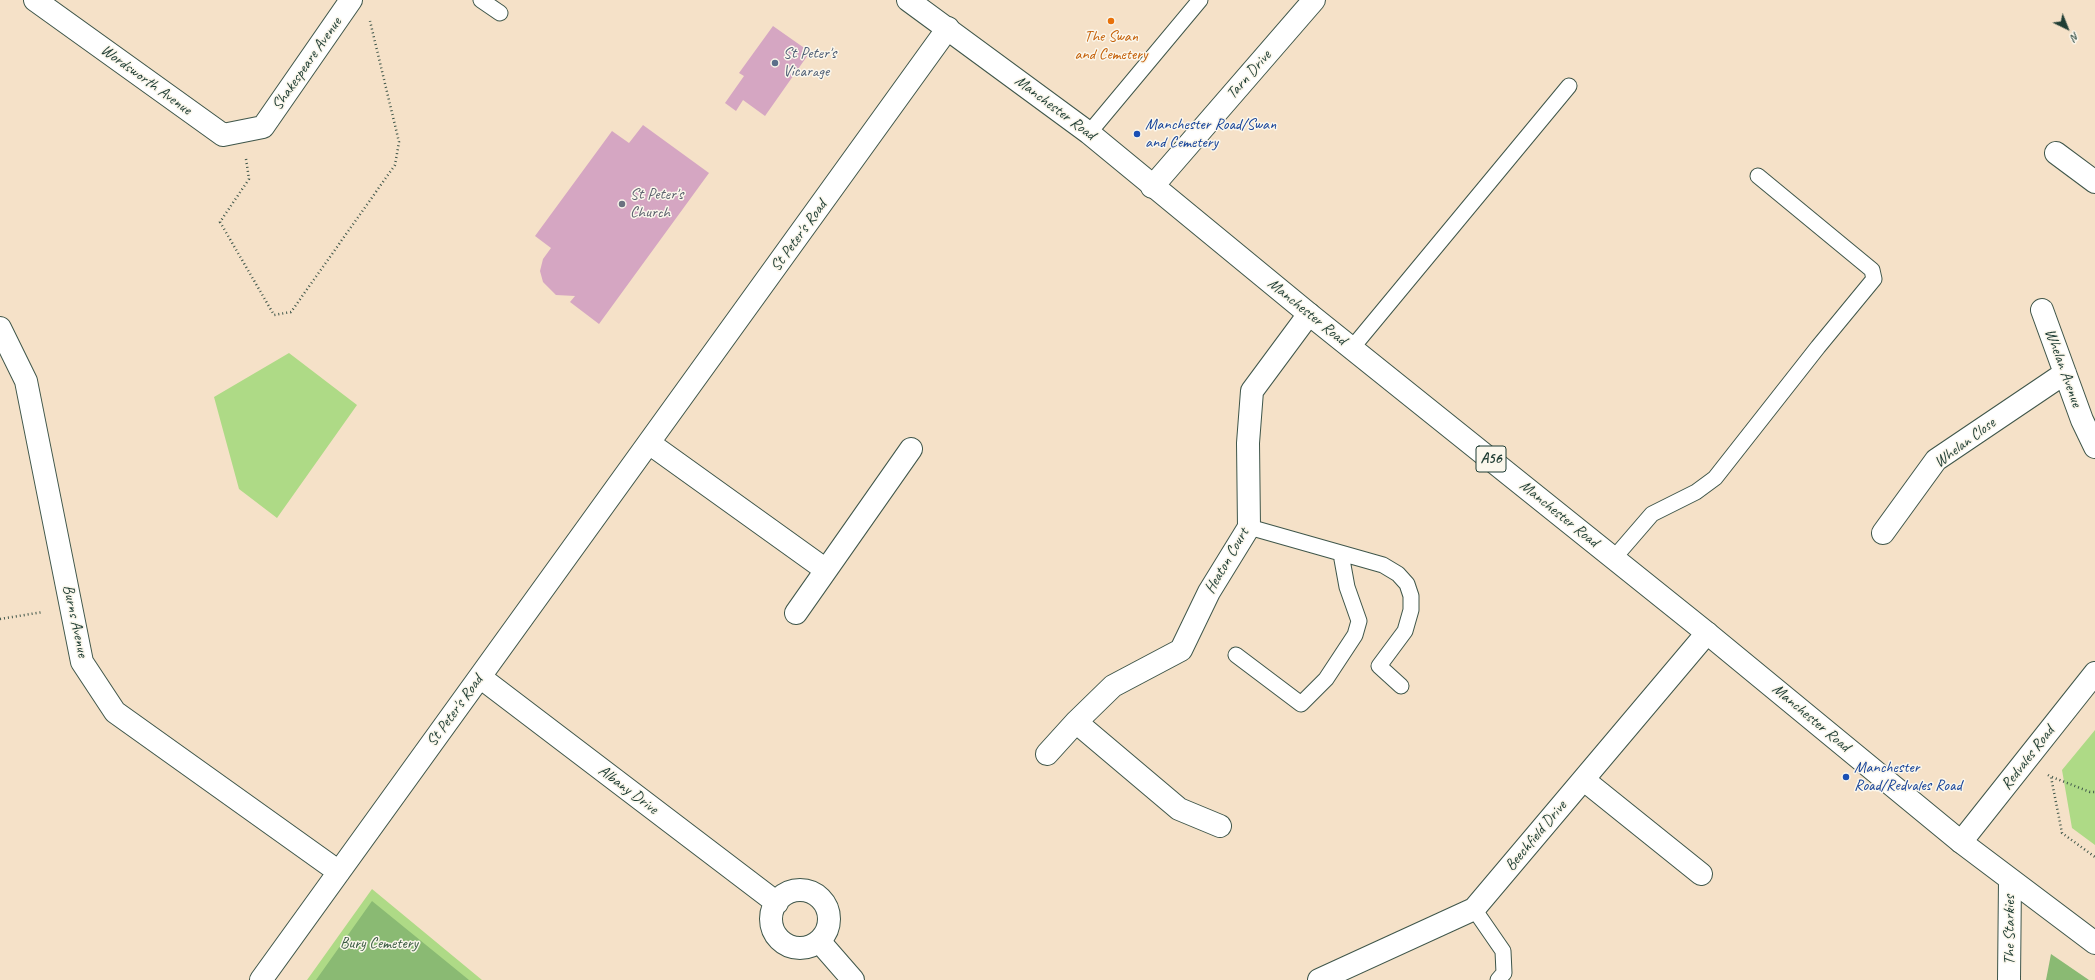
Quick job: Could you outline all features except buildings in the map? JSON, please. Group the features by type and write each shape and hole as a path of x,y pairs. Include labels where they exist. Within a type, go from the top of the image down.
{"main road":[{"name":"Wordsworth Avenue","path":"35,0 223,136 263,127"},
{"name":"Manchester Road","path":"908,0 948,28 1089,134 1309,314 1708,633 1961,842 2095,943"},
{"name":"Tarn Drive","path":"1152,187 1314,0"},
{"name":"Shakespeare Avenue","path":"263,127 349,2"},
{"name":"St Peter's Road","path":"261,980 948,28"},
{"path":"2056,154 2095,182"},
{"name":"Whelan Avenue","path":"2042,310 2082,420 2095,447"},
{"name":"Heaton Court","path":"1047,754 1076,722 1113,686 1181,650 1209,592 1249,527 1248,443 1252,391 1309,314"},
{"name":"Burns Avenue","path":"0,328 26,381 82,662 115,712 339,872"},
{"name":"Whelan Close","path":"1883,533 1936,460 2065,372"},
{"path":"649,443 826,570"},
{"path":"796,613 911,449"},
{"name":"Beechfield Drive","path":"1319,980 1474,909 1708,633"},
{"name":"Redvales Road","path":"1961,842 2095,673"},
{"name":"Albany Drive","path":"480,677 777,903"},
{"path":"1076,722 1179,809 1220,826"},
{"path":"1584,780 1701,874"},
{"name":"The Starkies","path":"2009,980 2010,880"},
{"path":"797,890 807,891 816,895 823,902 828,910 829,920 827,930 819,941 806,948 797,948 780,940 772,924 772,915 777,903 787,893 797,890"},
{"path":"819,941 853,980"}],"lane":[{"path":"481,0 500,13"},
{"path":"1089,134 1200,0"},
{"path":"1352,348 1569,86"},
{"path":"1614,558 1652,514 1696,492 1715,478 1818,347 1874,279 1872,270 1758,176"},
{"path":"1249,527 1384,565 1398,574 1407,584 1411,596 1411,610 1405,631 1379,666 1401,686"},
{"path":"1236,655 1302,704 1326,679 1356,635 1359,621 1346,587 1341,554"},
{"path":"1474,909 1503,951 1504,973 1498,980"}],"path":[{"path":"240,132 250,179 220,222 274,315 290,312 395,165 399,142 369,18 349,2"},
{"path":"0,619 72,607"},
{"path":"2027,759 2051,777 2090,792 2095,792"},
{"path":"2051,777 2062,833 2095,857"}],"green space":[{"path":"289,353 357,405 277,518 239,489 214,397"},
{"path":"2095,730 2095,845 2072,828 2062,770"},
{"name":"Bury Cemetery","path":"372,889 482,980 307,980"},
{"name":"Bury Cemetery","path":"372,901 469,980 316,980"},
{"path":"2051,954 2089,980 2046,980"}],"place":[{"name":"The Swan and Cemetery","path":"1111,21"},
{"name":"St Peter's Vicarage","path":"775,63"},
{"name":"Manchester Road/Swan and Cemetery","path":"1137,134"},
{"name":"St Peter's Church","path":"622,204"},
{"name":"Manchester Road/Redvales Road","path":"1846,777"}]}
